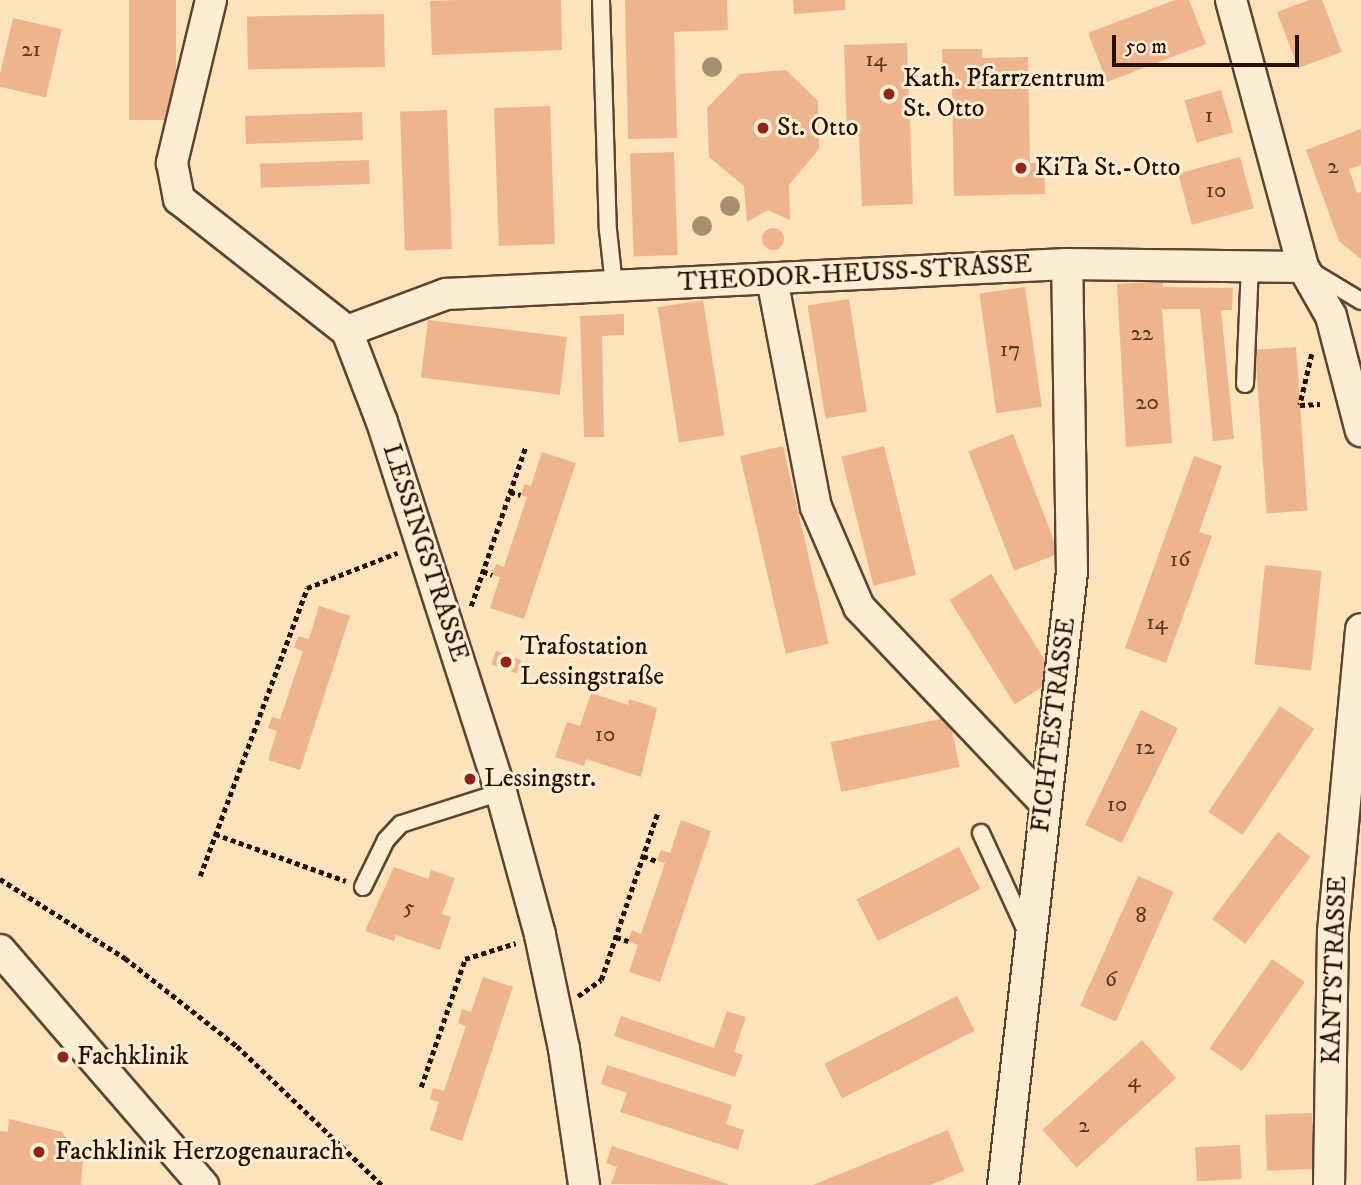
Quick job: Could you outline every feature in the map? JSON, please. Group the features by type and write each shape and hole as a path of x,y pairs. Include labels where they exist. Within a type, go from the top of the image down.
{"street":[{"path":"211,0 172,163 178,199 346,331"},
{"path":"1231,0 1303,267 1331,316 1361,431"},
{"name":"THEODOR-HEUSS-STRASSE","path":"346,331 446,294 1067,264 1303,267"},
{"name":"FICHTESTRASSE","path":"1003,1185 1072,572 1067,264"},
{"path":"772,279 816,506 859,607 1044,802"},
{"name":"LESSINGSTRASSE","path":"346,331 422,543 501,792 540,935 556,1011 584,1185"},
{"name":"KANTSTRASSE","path":"1329,1185 1333,932 1361,629"},
{"path":"0,950 203,1185"}],"lane":[{"path":"601,0 608,230 614,285"},
{"path":"1245,384 1250,266"},
{"name":"THEODOR-HEUSS-STRASSE","path":"1303,267 1361,301"},
{"path":"363,887 386,839 401,824 501,792"},
{"path":"981,833 1030,938"}],"path":[{"path":"1313,350 1300,405 1320,404"},
{"path":"449,626 470,610 525,448"},
{"path":"510,492 521,495"},
{"path":"200,876 307,588 422,543"},
{"path":"483,571 492,575"},
{"path":"556,1011 601,980 658,812"},
{"path":"215,834 363,887"},
{"path":"643,856 657,861"},
{"path":"0,879 125,958 237,1046 382,1185"},
{"path":"421,1087 465,960 540,935"},
{"path":"615,937 628,941"}],"building":[{"path":"129,0 176,0 176,120 129,120"},
{"path":"561,0 562,50 432,55 430,1"},
{"path":"625,0 727,0 728,30 674,32 677,138 628,139"},
{"path":"793,0 845,0 845,10 794,14"},
{"path":"1175,0 1189,0 1206,44 1107,82 1088,33"},
{"path":"1309,0 1322,0 1342,52 1298,68 1277,12"},
{"path":"384,14 385,67 248,69 247,16"},
{"path":"13,18 62,29 46,97 0,87 0,74"},
{"path":"907,43 913,204 862,206 859,136 847,137 844,45"},
{"path":"942,49 982,49 982,58 1028,57 1030,163 1044,163 1045,194 954,196 952,87 943,87"},
{"name":"St. Otto","path":"786,70 818,101 819,149 789,185 790,220 768,210 747,222 744,186 709,157 707,108 740,74"},
{"path":"1221,90 1233,132 1197,143 1184,100"},
{"path":"550,106 555,244 499,246 494,108"},
{"path":"447,110 452,249 405,251 400,112"},
{"path":"362,112 363,140 246,144 245,116"},
{"path":"1361,129 1361,165 1349,169 1357,193 1361,192 1361,259 1339,241 1306,150"},
{"path":"674,152 678,255 634,256 630,154"},
{"path":"1240,157 1254,208 1192,225 1178,174"},
{"path":"369,160 370,184 261,188 260,164"},
{"path":"773,228 781,231 784,239 781,247 773,250 765,247 762,239 765,231"},
{"path":"1162,281 1163,287 1233,288 1232,310 1221,310 1234,439 1213,441 1200,309 1162,309 1172,443 1126,447 1117,284"},
{"path":"1025,287 1042,407 996,413 979,293"},
{"path":"849,299 867,412 825,418 808,306"},
{"path":"703,300 724,435 679,443 658,307"},
{"path":"624,314 624,335 602,336 604,437 584,437 580,316"},
{"path":"428,320 567,337 560,395 421,378"},
{"path":"1296,347 1307,511 1267,513 1255,350"},
{"path":"1013,434 1059,553 1014,571 968,451"},
{"path":"783,446 829,644 786,654 740,456"},
{"path":"884,446 916,575 873,586 841,457"},
{"path":"542,452 576,463 524,619 490,608 500,577 492,575 496,564 504,567 527,497 521,495 524,484 531,486"},
{"path":"1194,456 1222,466 1199,532 1212,536 1166,663 1125,648"},
{"path":"1265,565 1322,571 1311,670 1255,664"},
{"path":"991,574 1056,678 1015,704 949,600"},
{"path":"319,606 350,616 300,770 268,760 277,731 268,728 272,717 280,719 303,651 294,648 298,636 309,639"},
{"name":"Trafostation Lessingstraße","path":"496,651 521,660 517,673 491,664"},
{"path":"591,693 628,705 629,699 657,708 641,777 586,759 584,766 555,757 567,722 580,726"},
{"path":"1280,706 1314,729 1242,835 1208,812"},
{"path":"1141,710 1178,728 1122,843 1085,825"},
{"path":"949,717 960,767 841,792 831,742"},
{"path":"681,820 711,831 660,982 629,972 638,945 628,941 632,930 641,934 665,863 657,861 661,850 670,853"},
{"path":"1278,832 1311,857 1245,944 1212,919"},
{"path":"959,847 980,889 878,941 857,899"},
{"path":"394,867 428,879 431,870 455,878 442,914 451,917 440,950 396,935 394,941 365,931"},
{"path":"1138,876 1174,892 1116,1022 1080,1006"},
{"path":"1272,959 1305,982 1242,1071 1209,1048"},
{"path":"483,977 513,987 462,1141 430,1130 439,1102 430,1099 433,1088 444,1091 466,1026 458,1023 462,1009 471,1012"},
{"path":"957,996 975,1031 842,1098 824,1064"},
{"path":"727,1011 746,1017 734,1052 743,1055 735,1077 614,1036 621,1016 714,1048"},
{"path":"1142,1040 1176,1078 1077,1168 1042,1130"},
{"path":"607,1065 732,1105 726,1124 744,1130 738,1150 620,1112 627,1093 601,1084"},
{"path":"1312,1113 1314,1169 1267,1171 1265,1115"},
{"name":"Fachklinik Herzogenaurach","path":"9,1119 62,1132 83,1160 81,1185 0,1185 0,1131 8,1132"},
{"path":"948,1130 964,1171 930,1185 813,1185"},
{"path":"1240,1145 1242,1179 1197,1181 1195,1147"},
{"path":"612,1146 728,1185 611,1184 617,1167 606,1163"}],"place":[{"name":"Kath. Pfarrzentrum St. Otto","path":"889,94"},
{"name":"St. Otto","path":"763,128"},
{"name":"KiTa St.-Otto","path":"1021,168"},
{"name":"Trafostation Lessingstraße","path":"506,662"},
{"name":"Lessingstr.","path":"470,779"},
{"name":"Fachklinik","path":"63,1057"},
{"name":"Fachklinik Herzogenaurach","path":"39,1152"}]}
